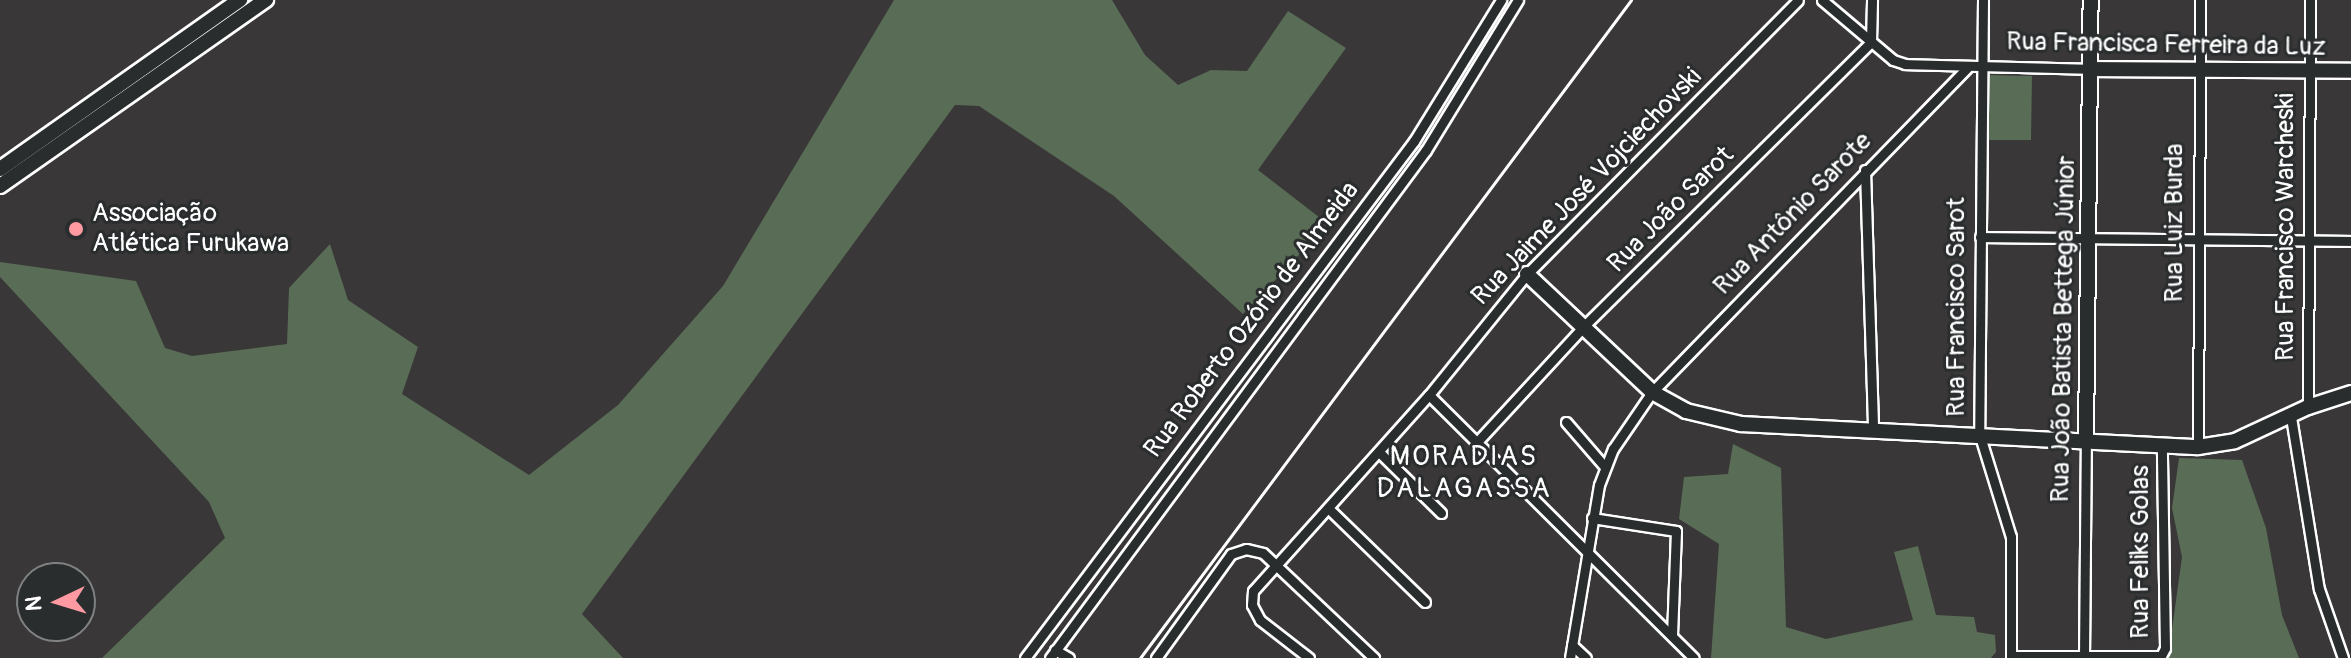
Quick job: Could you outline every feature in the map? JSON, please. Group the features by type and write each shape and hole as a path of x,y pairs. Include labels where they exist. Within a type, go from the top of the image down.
{"street":[{"path":"0,169 240,0"},
{"path":"0,186 266,0"},
{"name":"Rua Roberto Ozório de Almeida","path":"1025,658 1414,141 1501,0"},
{"path":"1069,658 1052,654 1426,150 1480,68 1518,0"},
{"name":"Rua Jaime José Vojciechovski","path":"1309,658 1260,620 1252,605 1253,591 1429,395 1527,274 1798,0"},
{"name":"Rua Francisca Ferreira da Luz","path":"1822,0 1871,42 1905,64 1967,68 2351,71"},
{"path":"1871,42 1872,0"},
{"name":"Rua Francisco Sarot","path":"1983,0 1979,433 2011,537 2011,657"},
{"name":"Rua João Batista Bettega Júnior","path":"2084,657 2091,0"},
{"name":"Rua Luiz Burda","path":"2198,447 2196,240 2200,0"},
{"name":"Rua Francisco Warcheski","path":"2308,407 2310,0"},
{"name":"Rua João Sarot","path":"1477,442 1583,327 1871,42"},
{"path":"1466,61 1480,68"},
{"name":"Rua Antônio Sarote","path":"1570,658 1585,551 1605,467 1652,392 1967,68"},
{"path":"1433,113 1445,121"},
{"path":"1414,141 1426,150"},
{"path":"1865,170 1873,430"},
{"path":"1980,237 2351,241"},
{"path":"1527,274 1652,392 1714,420 2198,447 2235,441 2308,407 2351,393"},
{"path":"1280,320 1292,329"},
{"path":"1252,357 1263,367"},
{"path":"1429,395 1694,658"},
{"path":"2291,417 2319,589 2343,658"},
{"path":"1566,422 1605,467"},
{"name":"Rua Feliks Golas","path":"2084,657 2161,656 2165,648 2162,447"},
{"path":"1379,452 1441,513"},
{"path":"1328,508 1425,602"},
{"path":"1592,518 1676,531 1672,636"},
{"path":"1156,658 1231,554 1246,549 1263,553 1374,658"},
{"path":"1572,645 1586,658"},
{"path":"2011,657 2084,657"}],"green space":[{"path":"894,0 1112,0 1145,55 1178,85 1211,70 1247,71 1288,11 1346,48 1258,170 1328,224 1243,314 1114,196 979,106 955,105 582,614 623,658 102,658 225,538 209,502 0,277 0,262 136,281 165,348 192,356 287,344 289,288 330,244 348,300 418,347 402,394 529,475 618,405 723,286"},
{"path":"1987,75 2032,76 2031,140 1985,140"},
{"path":"1733,444 1781,468 1786,627 1826,639 1913,620 1894,552 1918,546 1936,615 1974,617 1977,632 1995,635 1996,652 1991,658 1711,658 1719,544 1679,519 1684,477 1728,474"},
{"path":"2179,458 2242,460 2266,528 2282,615 2299,658 2168,658 2182,557 2172,508"}],"railway":[{"path":"1140,658 1631,0"}],"place":[{"name":"Associação Atlética Furukawa","path":"76,229"}],"district":[{"name":"MORADIAS DALAGASSA","path":"1464,473"}]}
